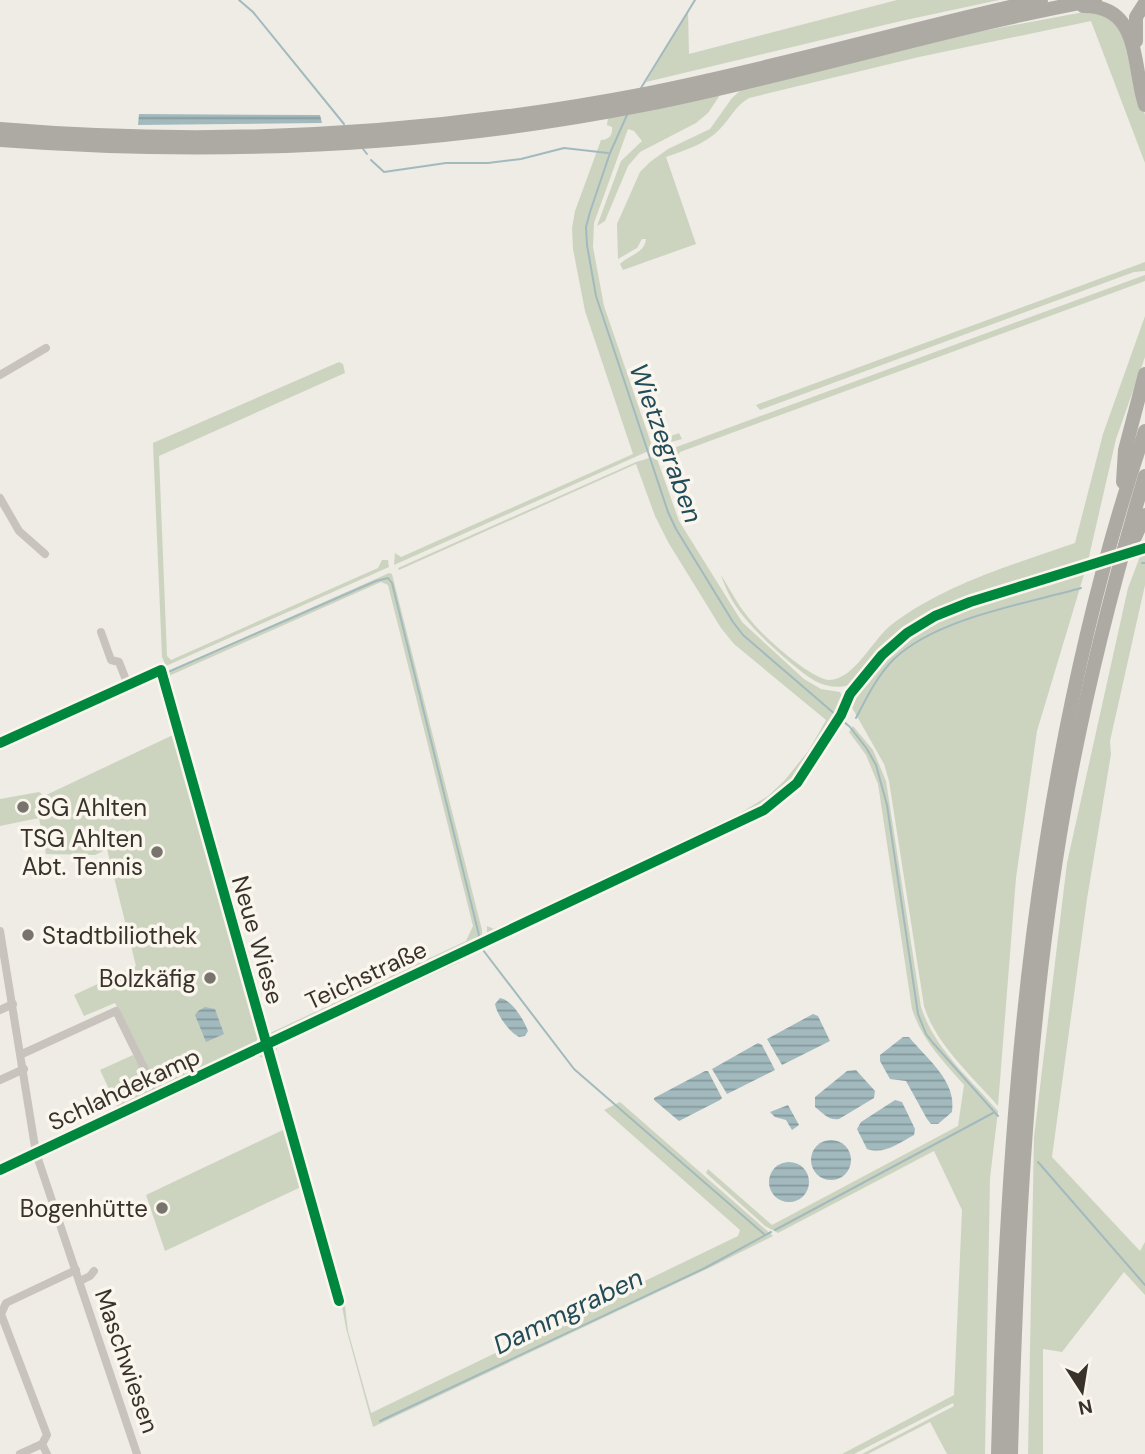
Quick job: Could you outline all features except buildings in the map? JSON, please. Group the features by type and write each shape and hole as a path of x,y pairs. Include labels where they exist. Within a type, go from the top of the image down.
{"highway":[{"path":"646,99 1041,0"},
{"path":"0,141 75,146 253,148 425,137 515,127 1095,0"},
{"path":"1145,3 1136,18 1135,29 1145,90"},
{"path":"1064,6 1101,6 1114,12 1122,20 1131,41 1145,105"},
{"path":"0,130 155,138 331,134 610,106"},
{"path":"1121,505 1125,450 1145,374"},
{"path":"998,1454 1007,1208 1021,1028 1030,953 1060,753 1121,505 1145,431"},
{"path":"1011,1454 1015,1305 1024,1142 1040,978 1066,799 1086,699 1115,579 1145,476"},
{"path":"1115,579 1145,515"}],"street":[{"path":"0,375 46,348"},
{"path":"0,498 19,531 45,554"},
{"path":"0,743 128,685 119,662 111,660 101,632"},
{"name":"Neue Wiese","path":"128,685 161,670 339,1301"},
{"name":"Maschwiesen","path":"0,931 36,1153 137,1454"},
{"name":"Teichstraße","path":"267,1046 484,943"},
{"path":"0,1010 13,1004"},
{"path":"22,1054 116,1011 148,1076 154,1098"},
{"name":"Schlahdekamp","path":"0,1170 267,1046"},
{"path":"0,1080 24,1069"},
{"path":"20,1454 42,1444 47,1435 1,1314 2,1308 6,1303 76,1270"},
{"name":"Maschwiesen","path":"80,1281 94,1271"},
{"path":"42,1444 47,1454"}],"green space":[{"path":"897,0 999,0 646,82 688,11 689,54"},
{"path":"1089,11 1108,15 1123,32 1145,115 1145,163 1091,21 919,57 749,98 707,140 666,157 696,244 623,270 620,264 640,251 646,239 642,239 637,248 618,259 617,224 640,172 668,149 710,129 732,98 743,88 940,39"},
{"path":"720,95 708,113 696,123 640,152 628,166 605,221 597,226 621,161 642,141 634,131 628,129 594,223 593,247 604,306 653,449 394,565 395,553 401,557 633,454 585,311 573,249 572,228 575,211 601,140 611,135 612,127 607,125 608,118"},
{"path":"1145,262 1145,271 1134,272 760,410 756,405"},
{"path":"1145,275 1145,281 680,452 671,466 672,474 668,474 665,457 671,449"},
{"path":"1145,316 1145,357 1116,439 1088,561 964,601 922,619 903,631 857,678 842,687 822,684 807,676 767,642 740,612 721,575 748,618 759,630 811,673 829,680 847,673 884,631 934,598 1003,568 1075,543 1103,434"},
{"path":"339,362 343,364 345,373 159,456 167,656 171,660 378,568 382,560 388,560 389,567 166,666 162,657 153,443"},
{"path":"634,367 648,410 665,438 679,433 682,439 664,444 658,438 643,408"},
{"path":"656,456 679,521 742,622 804,679 821,689 840,692 844,700 830,729 810,759 788,785 764,806 673,852 487,938 487,926 494,929 742,812 768,796 809,750 826,720 734,644 721,628 668,542 655,516 636,464 399,570 398,568 636,462"},
{"path":"1145,552 1145,585 1110,741 1111,754 1087,899 1052,1157 1140,1251 1145,1242 1145,1295 1124,1272 1062,1352 1043,1349 1043,1454 1028,1454 1034,1137 1067,863 1128,588 1141,554"},
{"path":"1085,571 1037,731 1016,878 998,1106 946,1047 924,1006 889,781 884,764 850,704 882,658 916,630 986,599"},
{"path":"389,573 392,574 482,937 477,942 272,1040 268,1038 166,677 167,672","holes":["381,582 388,585 473,926 466,941 268,1034 168,683 171,675"]},
{"path":"853,726 873,750 886,781 921,1007 944,1049 998,1111 990,1178 985,1454 947,1454 930,1422 868,1454 862,1454 954,1406 953,1403 854,1454 842,1454 954,1395 962,1210 934,1151 778,1233 765,1226 706,1173 708,1169 772,1225 958,1126 964,1085 927,1040 912,1009 878,784 866,755 849,732"},
{"path":"173,735 259,1037 255,1043 155,1091 151,1075 115,1003 84,1016 74,995 136,966 107,849 95,855 46,854 39,818 0,826 0,799 39,792 44,796"},
{"path":"455,961 460,962 278,1046 274,1055 345,1306 348,1331 371,1413 738,1236 740,1230 604,1110 620,1102 773,1236 373,1427 346,1328 341,1301 271,1052 275,1045"},
{"path":"259,1053 267,1055 301,1187 165,1251 146,1195 285,1129 265,1059 259,1056 119,1122 118,1119"},
{"path":"133,1055 145,1077 149,1094 118,1108 100,1070"}],"water":[{"path":"139,114 320,115 322,123 138,125"},
{"path":"500,998 509,1002 521,1016 528,1031 525,1036 515,1035 501,1018 495,1004"},
{"path":"205,1007 215,1009 224,1034 206,1042 195,1015"},
{"path":"813,1014 818,1016 830,1041 782,1065 767,1039"},
{"path":"903,1037 909,1037 932,1062 950,1090 952,1112 938,1124 931,1124 927,1119 906,1081 890,1079 880,1061 880,1055"},
{"path":"758,1043 762,1045 775,1070 727,1094 712,1069"},
{"path":"856,1070 875,1091 874,1098 839,1119 829,1118 815,1107 815,1097 847,1071"},
{"path":"708,1071 722,1098 720,1100 679,1121 654,1100 654,1098"},
{"path":"895,1100 902,1102 915,1129 914,1135 885,1149 867,1149 857,1129 861,1122"},
{"path":"788,1105 799,1125 792,1130 786,1120 775,1117 770,1112"},
{"path":"831,1140 839,1141 845,1146 850,1152 850,1168 845,1174 839,1179 831,1180 823,1179 817,1174 812,1168 811,1160 812,1152 817,1146 823,1141"},
{"path":"789,1162 797,1163 803,1168 808,1174 808,1190 803,1196 797,1201 789,1202 781,1201 775,1196 770,1190 769,1182 770,1174 775,1168 781,1163"}],"waterway":[{"path":"239,0 253,12 344,124"},
{"name":"Wietzegraben","path":"641,88 695,0"},
{"name":"Wietzegraben","path":"627,115 610,153 590,212 586,227 587,245 596,296 668,512 743,635 850,727 876,765 887,805 918,1014 933,1043 998,1116"},
{"path":"371,160 384,172 446,163 488,163 521,159 564,148 608,153"},
{"path":"363,149 367,154"},
{"path":"168,672 388,578 392,583 479,935 477,940"},
{"path":"856,718 882,672 912,645 933,633 983,614 1081,588"},
{"path":"483,950 574,1069 764,1234"},
{"name":"Dammgraben","path":"775,1230 993,1113"},
{"name":"Wietzegraben","path":"1038,1162 1145,1285"},
{"name":"Dammgraben","path":"380,1421 705,1268 771,1232"}],"cycle path":[{"path":"0,1170 764,810 797,783 841,715 850,694 882,655 907,633 935,616 970,602 1145,548"},
{"path":"0,743 161,670 339,1301"}],"place":[{"name":"SG Ahlten","path":"23,807"},
{"name":"TSG Ahlten Abt. Tennis","path":"157,852"},
{"name":"Stadtbiliothek","path":"28,935"},
{"name":"Bolzkäfig","path":"210,978"},
{"name":"Bogenhütte","path":"162,1208"}]}
